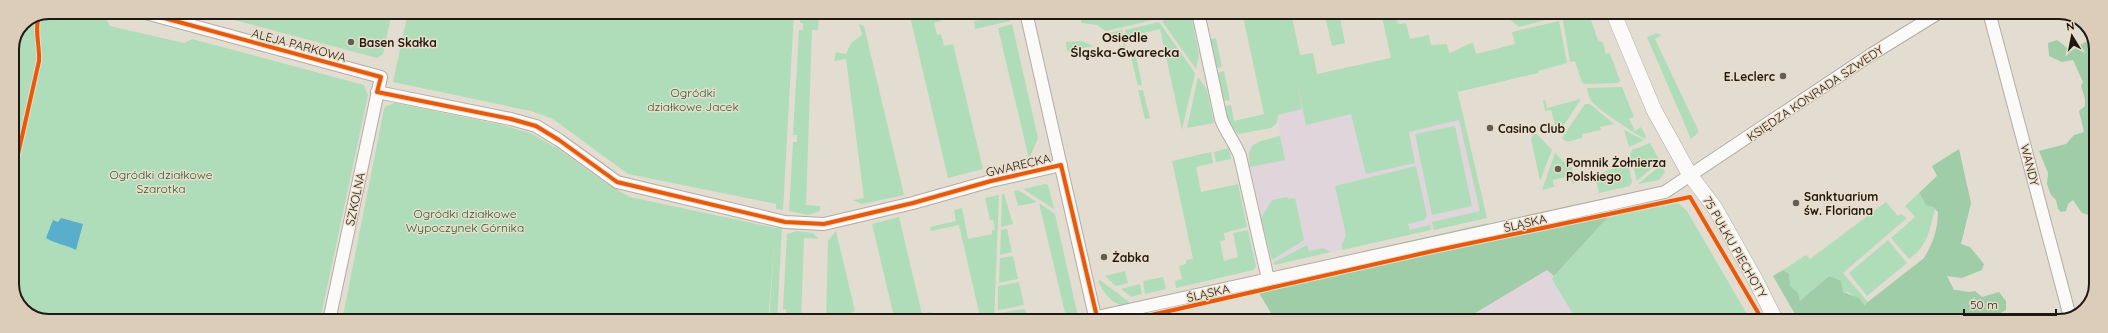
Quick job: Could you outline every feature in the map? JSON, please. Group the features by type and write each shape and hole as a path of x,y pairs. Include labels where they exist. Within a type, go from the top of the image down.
{"main road":[{"name":"75 PUŁKU PIECHOTY","path":"1616,19 1654,110 1690,175 1715,208 1756,281 1772,314"}],"street":[{"name":"ALEJA PARKOWA","path":"168,19 381,77"},
{"name":"GWARECKA","path":"1028,19 1095,314"},
{"path":"1200,19 1221,119 1226,131 1233,139 1240,156 1268,280"},
{"name":"KSIĘDZA KONRADA SZWEDY","path":"1690,175 1872,54 1929,19"},
{"name":"WANDY","path":"1991,19 2069,312"},
{"name":"SZKOLNA","path":"330,314 381,77"},
{"name":"GWARECKA","path":"377,92 511,119 536,126 559,140 617,182 785,222 824,224 912,203 991,181 1062,165"},
{"name":"ŚLĄSKA","path":"1118,314 1665,192 1690,175"}],"shaded area":[{"path":"1447,45 1486,217 1275,264 1272,260 1247,153 1253,144 1280,135 1278,115 1301,109 1296,79"},
{"path":"1547,265 1606,314 1459,314"}],"green space":[{"name":"Ogródki działkowe Szarotka","path":"48,19 106,19 110,26 184,43 192,39 364,85 368,95 321,314 45,314 29,307 21,296 19,286 19,48 21,37 24,32 37,21"},
{"name":"Basen Skałka","path":"230,19 390,19 383,54 377,58"},
{"name":"Ogródki działkowe Jacek","path":"406,19 794,19 783,210 776,209 776,204 628,174 553,119 531,111 393,82"},
{"path":"800,19 819,19 818,30 812,30 806,205 820,206 820,211 808,215 789,211 793,142 797,142 797,135 793,135 799,30 803,30 803,23 800,23"},
{"path":"911,19 940,19 941,21 934,23 937,35 941,34 944,46 953,44 983,169 948,178"},
{"path":"983,19 1010,19 1010,21 975,29 974,21"},
{"path":"1081,19 1157,19 1106,31 1097,25 1081,23"},
{"path":"1172,19 1192,19 1199,55 1196,69 1162,21"},
{"path":"1244,19 1292,19 1300,55 1313,53 1317,74 1391,58 1383,19 1397,19 1398,24 1406,23 1410,39 1429,35 1431,45 1447,44 1449,53 1473,43 1476,54 1515,44 1512,32 1559,21 1567,63 1538,71 1538,73 1458,92 1455,81 1487,218 1434,230 1432,222 1480,211 1459,120 1409,132 1415,163 1366,174 1351,114 1306,125 1297,82 1302,109 1278,115 1277,123 1271,128 1238,134 1227,121 1224,106 1231,105 1234,121 1264,114"},
{"path":"1326,19 1340,19 1345,43 1332,46"},
{"path":"1509,19 1548,19 1519,27"},
{"path":"1591,19 1598,40 1603,43 1606,54 1610,53 1620,81 1618,83 1582,83 1575,61 1570,62 1563,20"},
{"path":"1159,22 1195,73 1182,130 1160,29 1131,36 1132,38 1127,39 1125,30"},
{"path":"859,24 864,26 904,195 862,204 853,200 864,198 846,59 834,61 836,52 846,54 851,43 862,35"},
{"path":"1012,24 1038,138 1029,159 998,28"},
{"path":"1122,30 1127,54 1121,55 1119,47 1124,46 1123,40 1113,42 1109,33"},
{"path":"1657,33 1662,35 1655,39 1699,132 1691,139 1647,37"},
{"path":"1216,38 1222,67 1216,68 1209,40"},
{"path":"2057,40 2071,51 2088,40 2089,47 2089,215 2082,213 2073,200 2068,204 2066,211 2061,212 2058,209 2056,200 2051,195 2047,184 2048,173 2039,151 2066,144 2074,135 2084,132 2079,111 2085,106 2085,99 2081,86 2083,82 2073,60 2062,62 2049,56 2048,43"},
{"path":"1082,41 1094,46 1067,51 1066,42"},
{"path":"1136,56 1142,85 1138,86 1131,57"},
{"path":"1224,71 1230,100 1223,101 1217,73"},
{"path":"1198,77 1207,90 1214,123 1187,128"},
{"path":"1622,87 1634,117 1629,119 1635,131 1641,127 1646,136 1645,139 1599,108 1590,99 1587,88"},
{"path":"1138,90 1143,90 1150,118 1145,119"},
{"path":"1581,99 1559,133 1550,125 1555,124 1551,110 1545,111 1543,100 1545,100 1547,108"},
{"name":"Ogródki działkowe Wypoczynek Górnika","path":"395,103 503,125 532,134 557,148 607,184 630,197 776,228 782,227 777,314 770,314 775,239 769,314 343,314 384,109 386,106"},
{"path":"1585,104 1590,104 1614,124 1600,127 1601,130 1582,134 1582,138 1567,142 1562,138"},
{"path":"1455,126 1472,206 1432,215 1415,134"},
{"path":"1624,130 1644,140 1629,147"},
{"path":"1533,134 1537,134 1552,150 1540,181 1531,139"},
{"path":"1280,136 1285,160 1250,167 1249,158 1252,147 1260,142"},
{"path":"1650,143 1660,161 1637,181 1630,155 1632,150"},
{"path":"1229,148 1231,159 1216,162 1214,152"},
{"path":"1959,149 1971,203 1961,244 1970,247 1984,264 1982,270 1962,278 1947,276 1954,290 1970,292 1975,291 1982,297 1999,292 2006,301 2006,310 1998,314 1795,314 1773,276 1783,270 1789,274 1790,286 1798,293 1800,301 1829,276 1841,281 1843,292 1859,298 1864,305 1924,258 1934,236 1938,212 1933,207 1926,205 1919,193 1937,176 1932,166"},
{"path":"1211,152 1213,163 1196,167 1201,192 1238,184 1247,227 1224,233 1225,240 1220,241 1224,261 1238,257 1233,233 1248,230 1256,267 1253,270 1176,288 1175,281 1182,279 1179,266 1186,264 1186,260 1193,259 1172,161"},
{"path":"1555,153 1569,167 1572,167 1575,183 1572,183 1570,176 1553,180 1554,187 1542,190"},
{"path":"1628,163 1632,182 1630,186 1599,193 1595,175"},
{"path":"1661,165 1665,172 1659,180 1638,184"},
{"path":"1416,166 1427,216 1424,220 1408,224 1410,230 1430,225 1431,230 1342,250 1342,244 1346,235 1335,186"},
{"path":"1045,184 1048,185 1054,209 1023,189"},
{"path":"1018,190 1037,202 1018,206 1014,191"},
{"path":"1919,193 1922,199 1935,209 1924,243 1916,254 1909,259 1891,238 1915,217 1905,206"},
{"path":"1002,194 1004,194 1013,224 1001,227"},
{"path":"999,195 994,314 979,314 959,225 931,231 930,227 956,221 954,210 962,208 968,239 992,234 992,230 995,230 993,220 990,220 985,198"},
{"path":"1287,197 1288,199 1295,198 1304,240 1272,260 1261,218 1272,200"},
{"path":"1886,202 1898,216 1901,214 1907,218 1843,273 1868,302 1863,305 1850,293 1843,292 1829,276 1800,301 1798,293 1789,286 1789,274 1783,270 1806,255 1810,259"},
{"path":"1039,203 1055,214 1077,314 1065,314"},
{"path":"1678,203 1687,211 1747,314 1573,314 1552,279 1609,216"},
{"path":"1609,216 1554,276 1547,270 1474,314 1272,314 1259,293 1561,224"},
{"path":"899,217 922,314 893,314 872,224"},
{"path":"1488,223 1489,226 1360,254 1360,252"},
{"path":"1007,229 1012,252 1000,255 1001,230"},
{"path":"797,231 813,233 819,239 804,238 801,314 786,314 786,309 783,309 787,234"},
{"path":"836,231 855,311 849,314 826,314 828,241"},
{"path":"1888,240 1907,263 1867,296 1849,273"},
{"path":"1307,245 1309,251 1323,248 1331,252 1275,265 1273,263"},
{"path":"1013,256 1018,279 999,283 1000,258"},
{"path":"1125,271 1128,283 1116,286 1105,276"},
{"path":"1163,277 1166,289 1145,294 1143,281"},
{"path":"1100,280 1129,302 1130,306 1124,306 1110,299 1100,286 1098,281"},
{"path":"1019,282 1024,305 998,310 998,286"},
{"path":"1140,284 1142,294 1131,297 1121,289"},
{"path":"1025,309 1026,314 997,314"},
{"path":"1175,312 1176,314 1164,314"}],"water":[{"path":"61,218 83,224 76,250 46,238 53,220 58,222"}],"cycle path":[{"path":"168,19 381,77 377,92 511,119 536,126 559,140 617,182 785,222 824,224 913,203 991,181 1061,165 1096,314"},
{"path":"19,150 39,61 37,32 38,21"},
{"path":"1156,314 1433,251 1690,197 1759,314"}],"place":[{"name":"Basen Skałka","path":"351,42"},
{"name":"E.Leclerc","path":"1783,76"},
{"name":"Casino Club","path":"1490,128"},
{"name":"Pomnik Żołnierza Polskiego","path":"1558,169"},
{"name":"Sanktuarium św. Floriana","path":"1796,203"},
{"name":"Żabka","path":"1104,257"}],"district":[{"name":"Osiedle Śląska-Gwarecka","path":"1125,44"}]}
